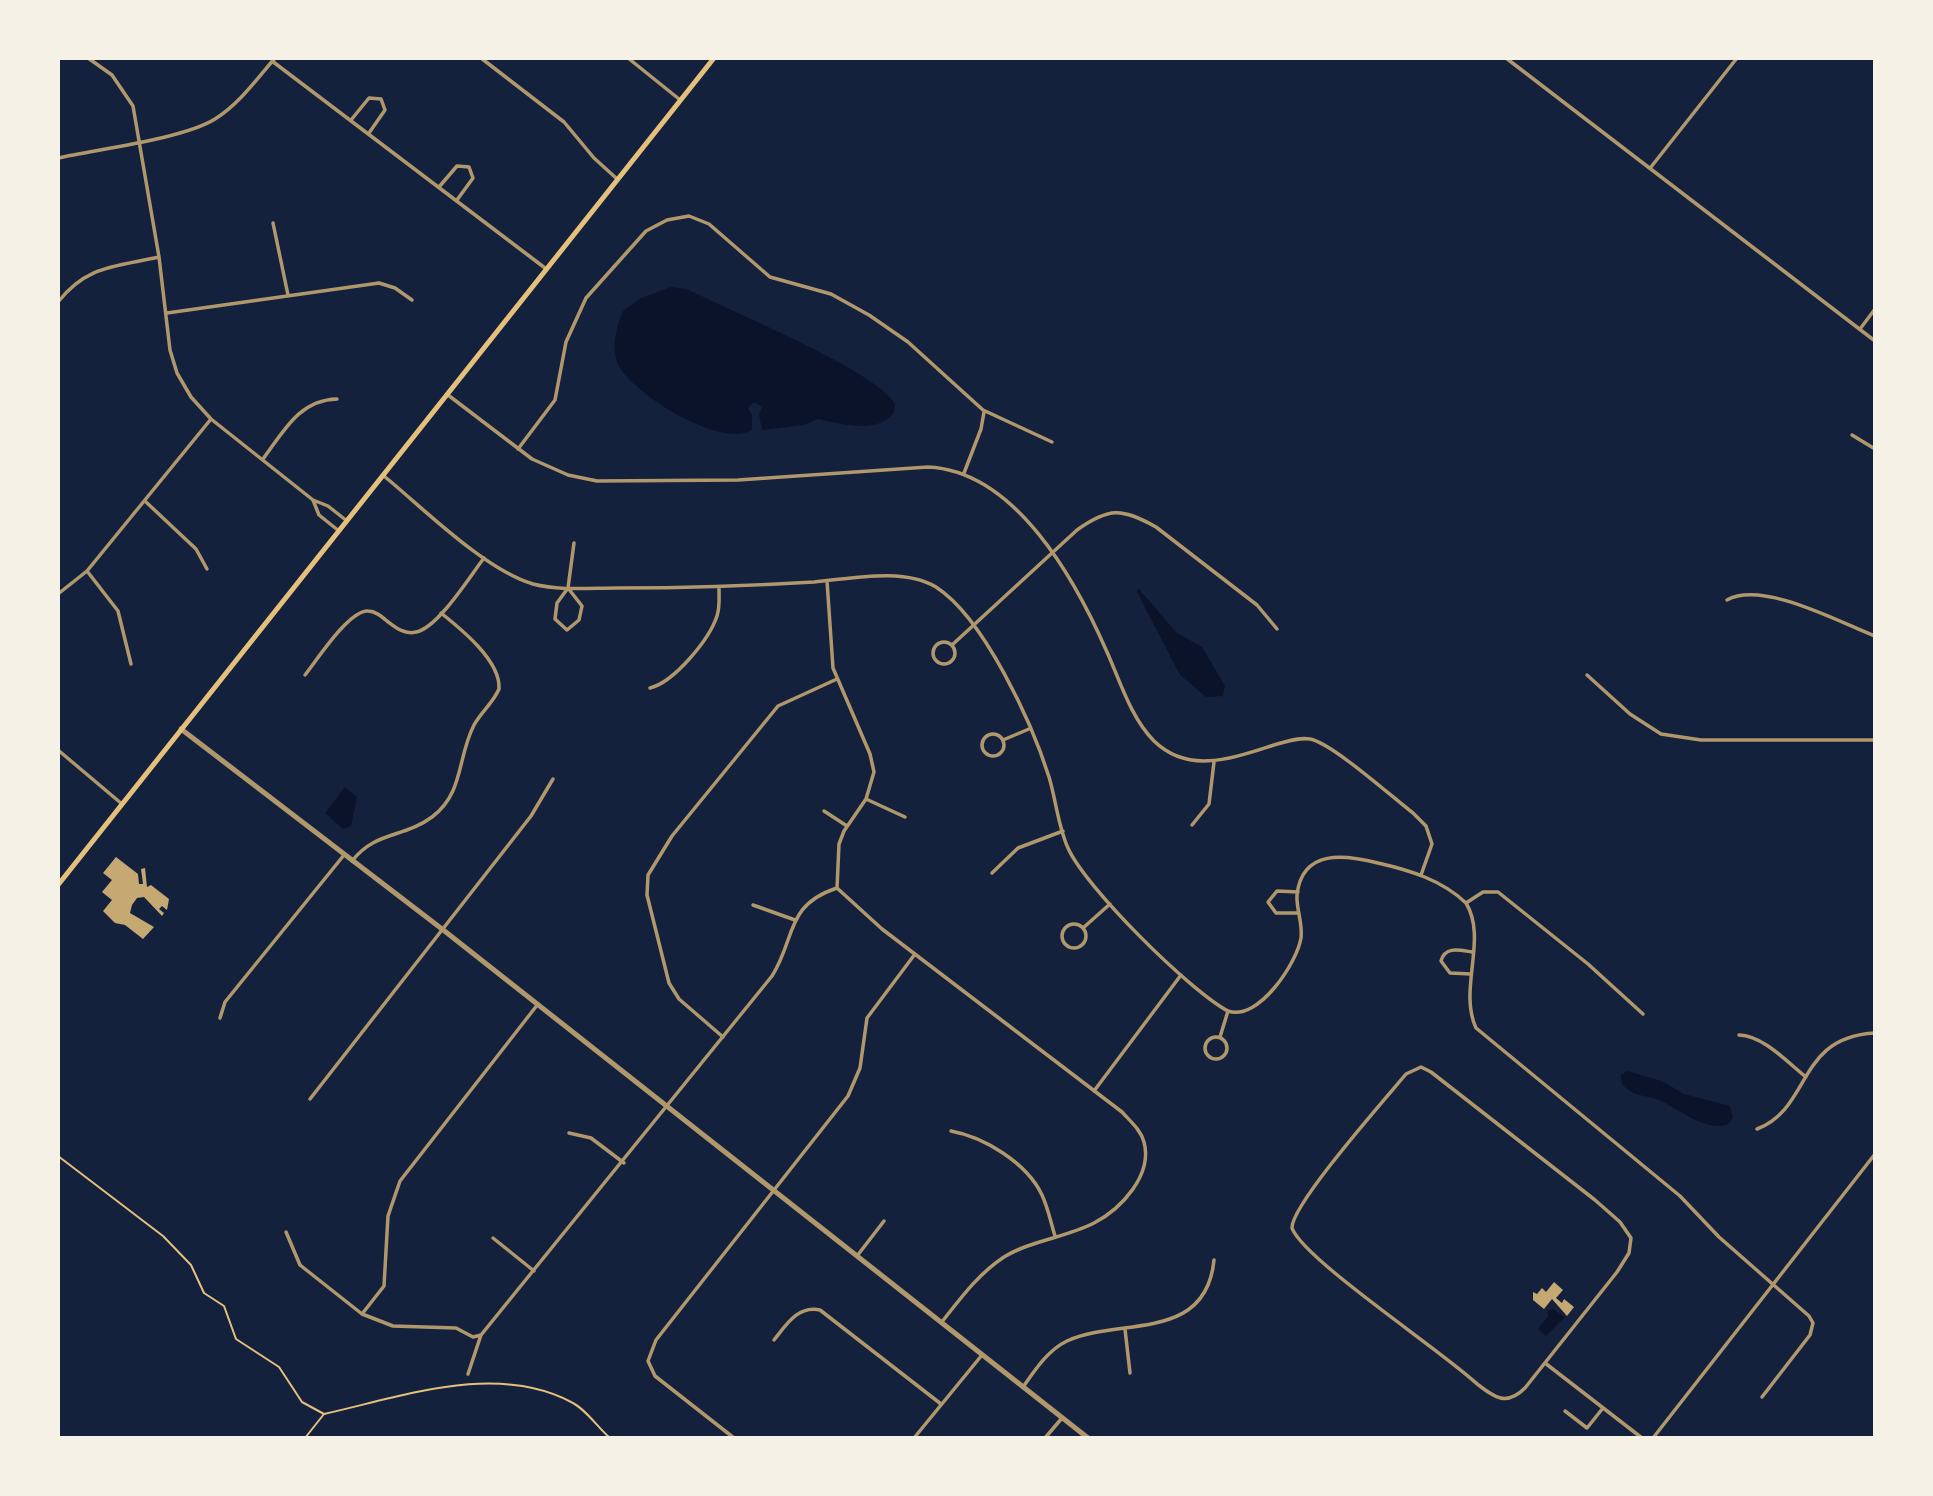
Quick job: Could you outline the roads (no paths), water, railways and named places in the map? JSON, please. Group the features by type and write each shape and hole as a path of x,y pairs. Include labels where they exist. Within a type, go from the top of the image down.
{"main road":[{"path":"58,885 713,58"}],"street":[{"path":"88,58 112,75 125,90 133,106 159,257 170,350 177,373 191,397 211,419 313,500 328,506 347,521"},
{"path":"481,58 564,122 594,158 616,178"},
{"path":"628,58 680,99"},
{"path":"1506,58 1875,341"},
{"path":"1651,167 1737,58"},
{"path":"58,158 179,132 213,120 245,93 274,59 545,268"},
{"path":"351,120 369,98 381,99 385,110 369,133"},
{"path":"439,187 457,166 469,167 473,178 457,200"},
{"path":"518,449 557,396 566,342 582,304 634,242 654,225 681,217 702,220 757,268 778,281 831,294 869,315 908,342 983,410 1052,442"},
{"path":"273,223 288,295"},
{"path":"58,302 75,282 90,273 159,257"},
{"path":"167,313 379,283 395,288 412,300"},
{"path":"1860,329 1875,309"},
{"path":"446,394 518,449 553,469 597,481 738,480 928,467 964,473 998,493 1051,552 1086,604 1134,712 1147,734 1176,756 1197,762 1214,762 1298,739 1312,739 1328,747 1426,826 1433,844 1421,875"},
{"path":"263,459 304,408 314,401 337,399"},
{"path":"964,473 983,421 983,410"},
{"path":"58,594 87,571 146,502 211,419"},
{"path":"1852,435 1875,449"},
{"path":"382,474 484,558 522,580 568,588 719,588 888,577 920,580 943,593 974,624 997,659 1050,779 1063,831 1079,866 1181,975 1228,1011 1240,1014 1252,1010 1282,976 1300,942 1298,892 1312,866 1334,856 1351,856 1421,875 1466,902 1473,923 1470,992 1472,1019 1482,1035 1680,1196 1719,1237 1809,1316 1813,1328 1806,1342 1762,1397"},
{"path":"313,500 319,515 339,531"},
{"path":"146,502 196,549 207,569"},
{"path":"952,645 1051,552 1093,519 1115,511 1126,513 1156,527 1264,611 1277,629"},
{"path":"568,588 582,606 579,620 567,630 555,619 557,603 568,588 574,543"},
{"path":"305,675 347,622 360,612 373,612 400,630 418,632 441,613 484,558"},
{"path":"87,571 118,611 131,664"},
{"path":"827,581 830,654 837,679 873,764 873,779 866,799 847,826 839,844 836,888 847,901 1122,1112 1140,1132 1145,1158 1136,1183 1119,1204 1093,1223 1029,1244 996,1262 972,1284 942,1323"},
{"path":"650,688 673,677 710,629 719,610 719,588"},
{"path":"1727,600 1745,593 1766,595 1875,636"},
{"path":"352,861 369,843 421,824 449,800 461,775 473,728 499,689 496,673 474,642 441,613"},
{"path":"938,643 952,645 955,651 951,661 942,663 935,660 933,649 938,643"},
{"path":"1587,675 1630,714 1661,734 1701,740 1875,740"},
{"path":"723,1037 673,990 649,904 647,885 651,867 671,836 772,711 786,700 837,679"},
{"path":"181,729 538,1004 1088,1438"},
{"path":"1003,740 1029,729"},
{"path":"988,735 997,735 1003,740 1003,749 997,755 988,754 983,749 983,740 988,735"},
{"path":"58,750 122,804"},
{"path":"1192,825 1203,816 1211,799 1214,762"},
{"path":"310,1099 531,816 553,779"},
{"path":"866,799 905,817"},
{"path":"824,811 847,826"},
{"path":"992,873 1018,848 1063,831"},
{"path":"220,1018 225,1002 344,855"},
{"path":"468,1374 481,1335 624,1163 775,971 795,920 813,898 836,888"},
{"path":"1466,902 1487,890 1498,892 1588,964 1643,1014"},
{"path":"1298,892 1277,891 1268,902 1276,913 1299,913"},
{"path":"1083,928 1111,903"},
{"path":"753,905 795,920"},
{"path":"1075,924 1083,928 1086,937 1082,945 1073,948 1065,944 1062,935 1066,927 1075,924"},
{"path":"1471,974 1450,973 1441,961 1444,954 1450,950 1472,952"},
{"path":"734,1438 654,1376 648,1361 659,1336 776,1192 848,1096 860,1068 867,1018 915,954"},
{"path":"1094,1091 1181,975"},
{"path":"362,1314 384,1286 388,1216 400,1181 538,1004"},
{"path":"1220,1037 1228,1011"},
{"path":"1757,1129 1771,1124 1822,1052 1851,1037 1875,1033"},
{"path":"1739,1035 1750,1035 1805,1077"},
{"path":"1220,1037 1226,1043 1227,1051 1221,1058 1212,1058 1206,1053 1206,1044 1211,1038 1220,1037"},
{"path":"1421,1067 1620,1222 1629,1234 1632,1245 1617,1272 1545,1363 1511,1399 1500,1400 1329,1266 1300,1242 1294,1233 1292,1220 1306,1198 1406,1074 1421,1067"},
{"path":"951,1131 987,1144 1026,1174 1043,1197 1055,1236"},
{"path":"569,1133 591,1138 624,1163"},
{"path":"1653,1438 1875,1154"},
{"path":"857,1256 884,1221"},
{"path":"286,1232 300,1265 362,1314 393,1326 456,1328 473,1337 481,1335"},
{"path":"493,1238 534,1271"},
{"path":"1023,1387 1049,1354 1064,1342 1155,1325 1187,1309 1205,1288 1214,1260"},
{"path":"774,1340 795,1315 806,1309 820,1310 941,1404"},
{"path":"1125,1329 1130,1373"},
{"path":"914,1438 982,1355"},
{"path":"1545,1363 1642,1438"},
{"path":"1565,1411 1587,1428 1603,1408"},
{"path":"1045,1438 1062,1418"}],"water":[{"path":"671,287 687,289 832,358 882,390 895,404 894,412 887,419 869,426 818,419 804,425 762,430 759,415 762,407 754,402 748,408 752,415 752,430 738,434 720,432 679,415 640,390 618,364 615,351 616,331 623,311 641,298"},
{"path":"1138,588 1177,633 1202,647 1225,686 1223,696 1206,697 1180,675 1137,592"},
{"path":"345,787 357,797 351,826 343,829 325,813"},
{"path":"1627,1071 1662,1081 1684,1094 1730,1106 1733,1118 1727,1125 1710,1125 1661,1101 1636,1094 1622,1084 1621,1075"},
{"path":"1553,1309 1565,1317 1546,1336 1538,1329 1548,1316 1547,1311"}]}
